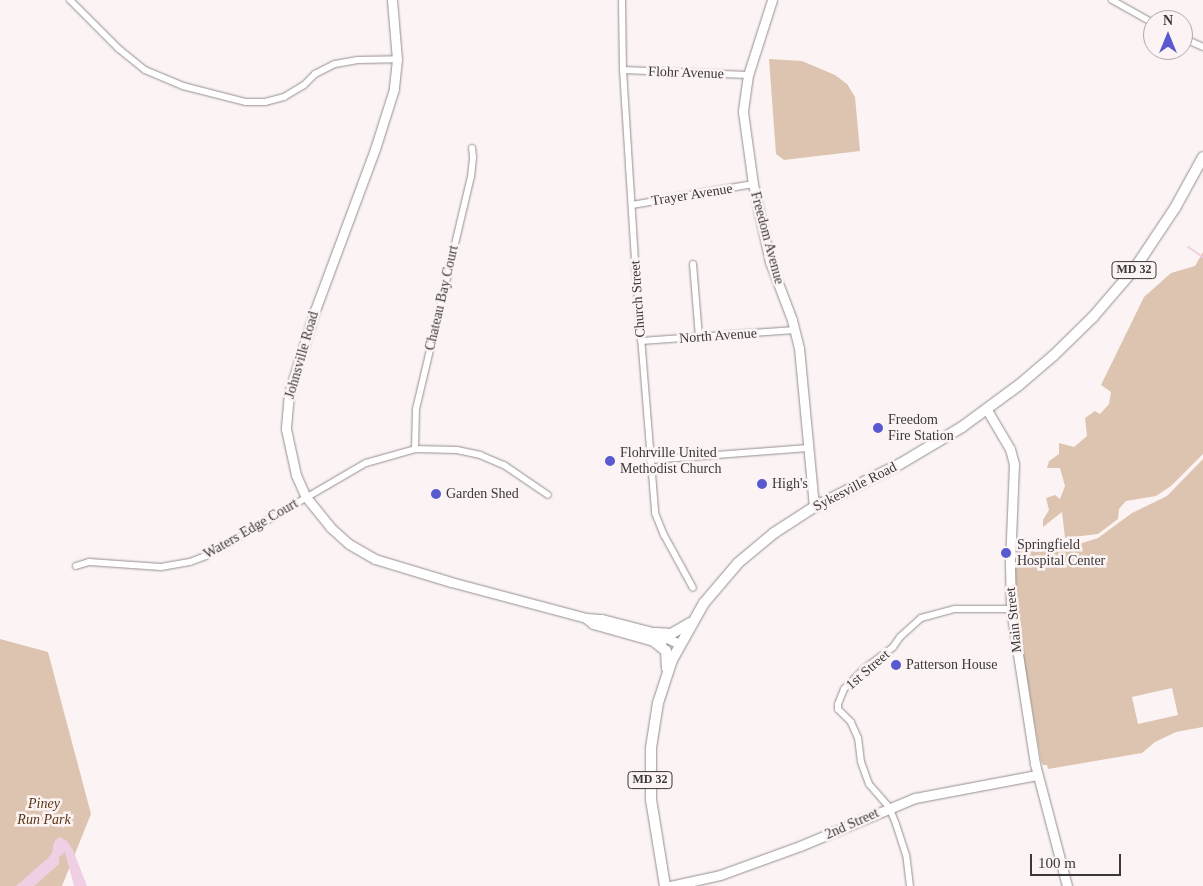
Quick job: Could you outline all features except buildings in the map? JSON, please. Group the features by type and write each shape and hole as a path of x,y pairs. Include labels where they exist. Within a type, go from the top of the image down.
{"main road":[{"name":"Sykesville Road","path":"665,886 654,828 650,777 654,727 667,674 680,644 691,623 722,580 738,563 774,533 814,507 934,445 986,410 1064,346 1120,286 1166,223 1203,157"},
{"path":"667,674 666,651 655,638 671,634 691,623"}],"street":[{"path":"70,0 114,44 145,70 183,86 246,102 265,102 284,97 304,86 316,74 335,64 358,60 397,59"},
{"name":"Johnsville Road","path":"392,0 397,59 394,89 388,112 314,310 288,393 286,430 296,475 306,497 316,512 341,538 375,559 451,582 586,618 602,619 655,638 680,644"},
{"name":"Church Street","path":"622,0 623,70 641,341 650,460 657,520 692,588"},
{"name":"Freedom Avenue","path":"772,0 748,75 744,112 753,184 770,262 795,330 799,348 814,507"},
{"path":"1112,0 1143,17"},
{"name":"Flohr Avenue","path":"623,70 748,75"},
{"name":"Chateau Bay Court","path":"415,449 416,409 471,177 473,164 472,148"},
{"name":"Trayer Avenue","path":"632,205 753,184"},
{"path":"693,264 699,337"},
{"name":"North Avenue","path":"641,341 795,330"},
{"name":"Main Street","path":"986,410 1010,449 1014,464 1010,565 1011,609 1037,775 1068,886"},
{"path":"650,460 809,448"},
{"name":"Waters Edge Court","path":"76,566 89,562 161,567 190,562 206,556 366,463 415,449 457,450 480,455 504,465 548,495"},
{"name":"1st Street","path":"889,808 869,784 861,762 858,738 851,722 838,709 844,689 893,647 900,637 921,618 955,609 1011,609"},
{"name":"2nd Street","path":"670,886 720,875 800,846 889,808 938,792 1037,775"},
{"path":"889,808 902,842 910,886"}],"green space":[{"path":"769,59 802,61 835,75 847,84 855,97 860,151 784,160 776,154"},
{"path":"1203,252 1203,454 1171,486 1156,496 1126,501 1119,509 1118,519 1098,534 1065,538 1062,512 1043,527 1043,520 1049,510 1046,498 1055,495 1060,499 1065,486 1060,468 1047,468 1049,461 1059,454 1059,443 1074,447 1087,436 1085,418 1095,411 1100,414 1109,404 1111,392 1101,385 1144,297 1171,273 1195,266"},
{"path":"1203,459 1203,727 1176,732 1155,742 1142,753 1048,769 1047,765 1043,765 1041,761 1015,608 1015,553 1022,548 1082,543 1098,538 1132,513 1167,496","holes":["1172,688 1178,715 1138,724 1132,697"]},
{"name":"Piney Run Park","path":"0,639 48,652 91,814 62,886 0,886"}],"shaded area":[{"path":"59,837 67,841 73,850 87,886 74,886 65,852 59,857 59,864 34,886 16,886 47,859 52,853 54,842"}],"waterway":[{"path":"1188,247 1203,257"}],"place":[{"name":"Freedom Fire Station","path":"878,428"},
{"name":"Flohrville United Methodist Church","path":"610,461"},
{"name":"High's","path":"762,484"},
{"name":"Garden Shed","path":"436,494"},
{"name":"Springfield Hospital Center","path":"1006,553"},
{"name":"Patterson House","path":"896,665"}]}
